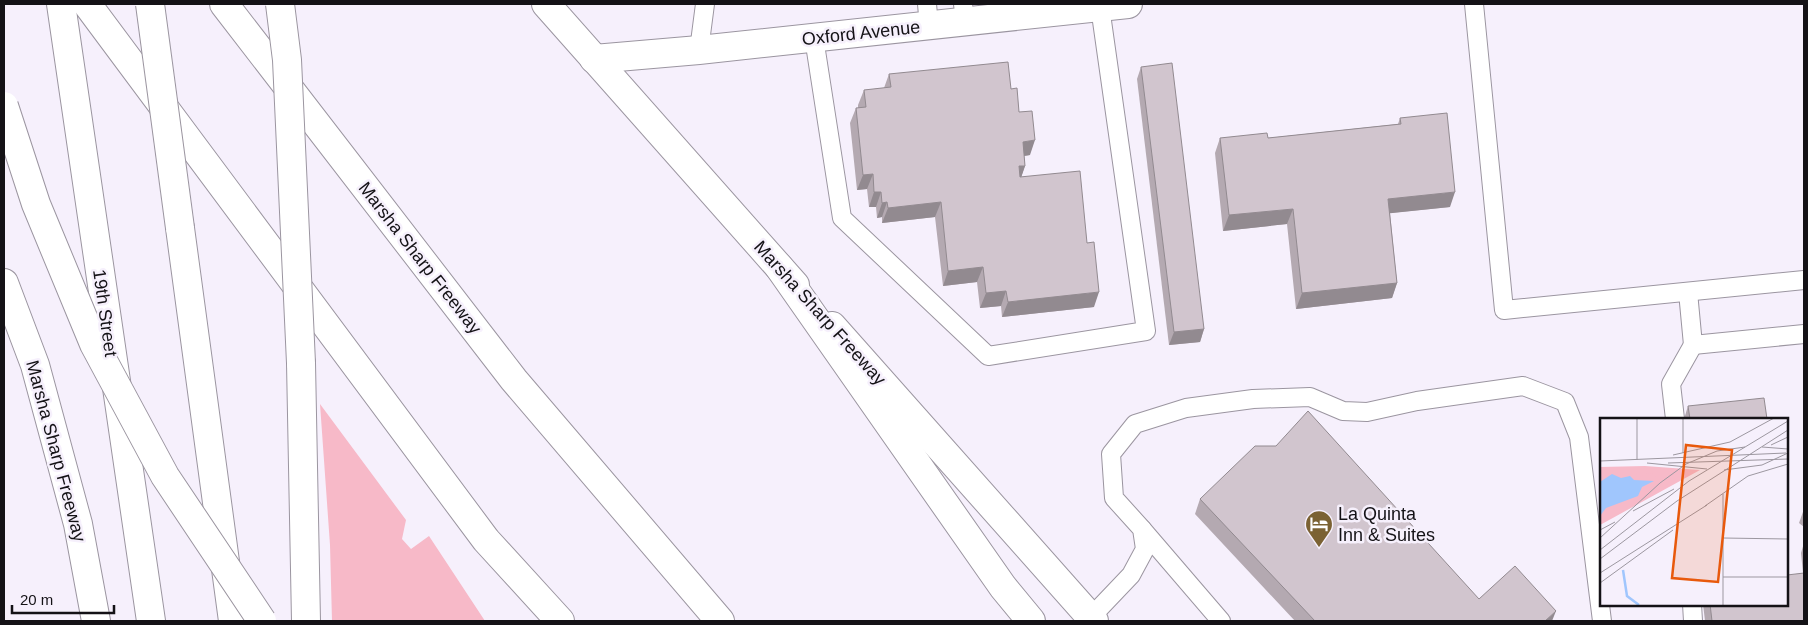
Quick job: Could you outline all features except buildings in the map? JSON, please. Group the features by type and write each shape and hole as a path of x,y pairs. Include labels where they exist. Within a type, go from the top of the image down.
{"main road":[{"name":"19th Street","path":"60,4 151,621"},
{"path":"87,4 486,540 537,621"},
{"path":"150,4 232,621"},
{"name":"Marsha Sharp Freeway","path":"224,4 514,380 720,621"},
{"path":"280,4 287,60 301,363 306,621"},
{"name":"Marsha Sharp Freeway","path":"546,4 1093,619"},
{"name":"Oxford Avenue","path":"594,59 814,38 928,15 1128,4"},
{"path":"4,106 36,204 94,344 165,476 262,621"},
{"path":"779,267 1003,587 1031,621"},
{"name":"Marsha Sharp Freeway","path":"4,283 35,366 76,515 96,621"},
{"path":"486,540 560,621"}],"lane":[{"path":"699,50 705,4"},
{"path":"1474,4 1504,310 1804,280"},
{"path":"814,38 842,218 988,356 1146,331 1100,7"},
{"path":"1675,418 1671,384 1693,345 1688,292"},
{"path":"1693,345 1804,334"},
{"path":"1221,621 1114,498 1111,454 1135,424 1186,408 1253,399 1310,396 1343,411 1367,412 1417,401 1523,386 1565,402 1579,437 1602,621"},
{"path":"1093,619 1131,575 1145,549 1142,529"},
{"path":"1692,605 1693,621"}],"shaded area":[{"path":"320,404 406,520 402,539 411,549 429,536 485,621 332,621 330,545"}],"place":[{"name":"La Quinta Inn & Suites","path":"1319,548"}]}
